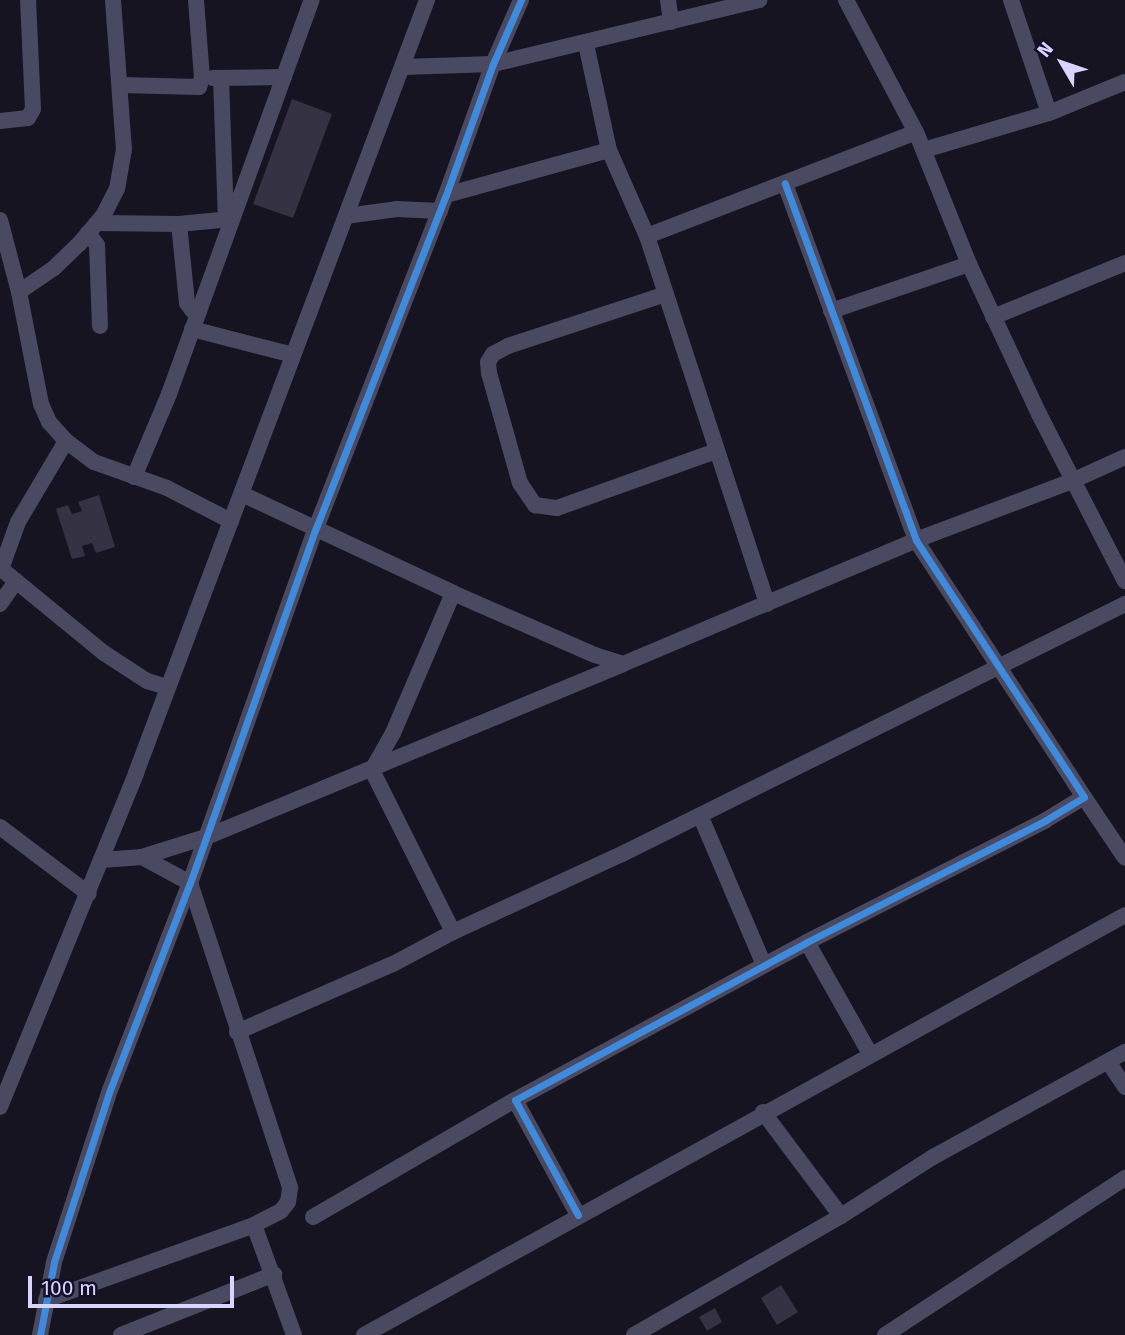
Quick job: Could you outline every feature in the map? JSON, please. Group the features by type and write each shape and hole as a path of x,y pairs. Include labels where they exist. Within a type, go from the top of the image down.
{"street":[{"path":"0,121 28,118 33,109 28,0"},
{"path":"19,292 54,268 93,228 110,204 122,172 124,150 113,0"},
{"path":"120,85 196,87 201,84 196,0"},
{"path":"134,477 199,311 229,219 312,0"},
{"path":"0,1107 89,894 427,0"},
{"path":"40,1335 54,1262 110,1090 190,883 316,528 440,211 493,64 521,0"},
{"path":"668,0 671,22"},
{"path":"403,67 493,64 586,44 759,0"},
{"path":"846,0 916,132 993,317 1125,580"},
{"path":"1011,0 1049,113"},
{"path":"586,44 609,150 647,236 766,604"},
{"path":"202,78 284,77"},
{"path":"220,78 229,219"},
{"path":"924,150 1049,113 1125,82"},
{"path":"647,236 916,132"},
{"path":"446,195 609,150"},
{"path":"785,183 916,540 1125,858"},
{"path":"346,216 397,209 440,211"},
{"path":"93,228 229,219"},
{"path":"0,220 19,292 41,404 49,422 66,441 94,462 167,488 231,521"},
{"path":"179,224 187,303 192,310 199,311"},
{"path":"93,228 97,245 100,326"},
{"path":"993,317 1125,262"},
{"path":"831,311 969,264"},
{"path":"666,295 508,346 493,354 488,362 489,373 520,483 535,505 557,508 716,451"},
{"path":"192,329 293,355"},
{"path":"66,441 18,522 1,569 104,653 147,681 167,687"},
{"path":"102,860 142,857 206,837 372,770 916,540 1073,481 1125,457"},
{"path":"242,494 453,593 595,655 623,664"},
{"path":"0,604 16,581"},
{"path":"372,770 393,733 453,593"},
{"path":"237,1032 393,964 453,932 699,815 1125,604"},
{"path":"372,770 453,932"},
{"path":"313,1217 515,1100 764,965 1046,820 1084,797"},
{"path":"699,815 764,965"},
{"path":"0,827 89,894"},
{"path":"46,1300 254,1225 281,1211 288,1202 290,1188 190,883 142,857"},
{"path":"364,1335 763,1112 1125,915"},
{"path":"807,943 870,1054"},
{"path":"634,1335 841,1216 933,1157 1125,1052"},
{"path":"1109,1063 1125,1087"},
{"path":"515,1100 578,1215"},
{"path":"763,1112 841,1216"},
{"path":"885,1335 1125,1178"},
{"path":"254,1225 294,1335"},
{"path":"121,1335 274,1274"}],"building":[{"path":"292,99 332,114 293,218 253,204"},
{"path":"99,495 115,547 96,553 92,543 82,546 85,556 72,559 56,509 68,505 72,514 82,511 78,502"},
{"path":"781,1285 798,1312 777,1325 761,1298"},
{"path":"715,1308 722,1322 707,1331 699,1317"}],"cycle path":[{"path":"40,1335 54,1262 110,1090 190,883 316,528 446,195 493,64 521,0"},
{"path":"578,1215 515,1100 807,942 1046,820 1084,797 916,540 785,183"}]}
